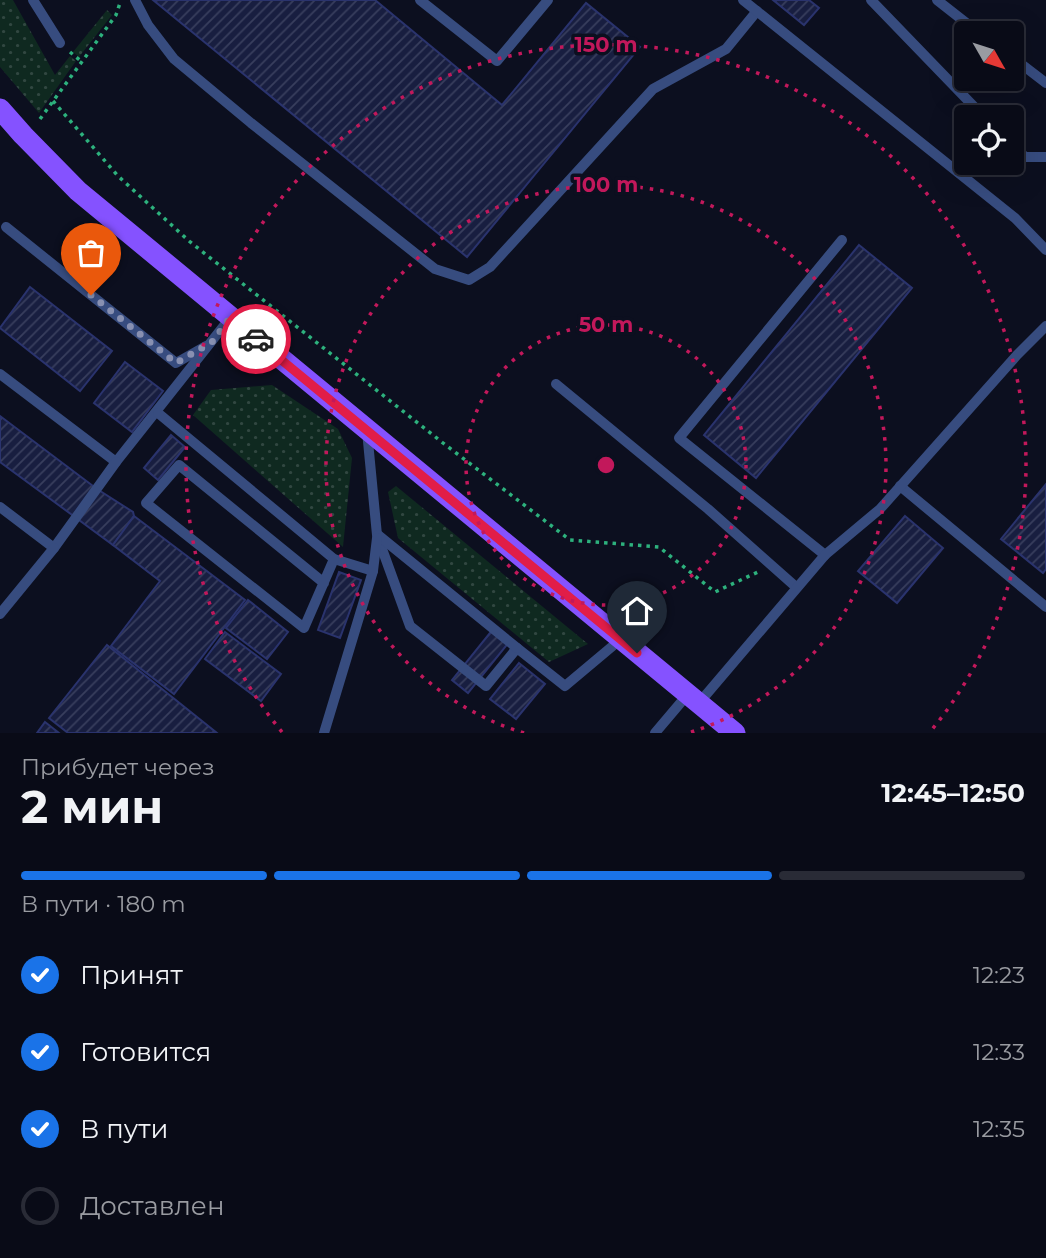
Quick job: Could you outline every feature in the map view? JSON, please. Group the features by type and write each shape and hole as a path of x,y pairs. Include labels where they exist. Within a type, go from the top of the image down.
{"main road":[{"path":"0,109 78,191 735,733"}],"lane":[{"path":"33,0 60,43"},
{"path":"135,0 148,25 174,59 435,269 469,280 490,267 653,89 726,49 757,11"},
{"path":"420,0 497,61 548,0"},
{"path":"743,0 1015,219 1046,250"},
{"path":"872,0 973,105"},
{"path":"937,0 964,21"},
{"path":"1024,66 1046,83"},
{"path":"1024,156 1046,157"},
{"path":"6,227 176,363 212,342"},
{"path":"825,555 679,438 842,240"},
{"path":"0,614 54,548 116,462 158,413 230,318"},
{"path":"655,733 693,699 825,555 880,509 1046,326"},
{"path":"0,374 116,462"},
{"path":"556,384 708,509 796,587"},
{"path":"158,413 334,559 373,571"},
{"path":"324,733 373,571 377,535 367,430"},
{"path":"324,583 178,465 146,503 304,628 324,583 334,559"},
{"path":"900,486 1046,607"},
{"path":"0,507 54,548"},
{"path":"377,535 410,626 486,686 517,648"},
{"path":"377,535 565,686 621,639"}],"path":[{"path":"40,119 116,15 121,0"},
{"path":"53,102 118,176 189,241 570,540 659,547 715,592 772,566"}],"green space":[{"path":"0,0 13,0 55,75 70,56 76,61 39,113 0,67"},
{"path":"107,10 112,15 79,57 73,52"},
{"path":"272,385 338,429 352,458 343,547 193,415 211,390"},
{"path":"396,486 588,644 549,662 398,538 388,492"}],"building":[{"path":"153,0 375,0 502,105 586,3 640,47 467,257"},
{"path":"773,0 809,0 819,8 804,25"},
{"path":"859,245 912,288 756,478 704,435"},
{"path":"30,287 112,351 80,391 0,328"},
{"path":"125,362 163,391 132,432 94,403"},
{"path":"0,416 97,489 133,512 134,516 113,545 0,462"},
{"path":"171,435 185,447 158,480 144,468"},
{"path":"1046,484 1046,569 1043,573 1001,539"},
{"path":"134,516 245,600 174,694 111,646 160,581 113,545"},
{"path":"905,516 943,548 897,603 858,571"},
{"path":"339,572 361,580 340,638 318,630"},
{"path":"248,600 288,632 267,659 226,628"},
{"path":"494,628 510,641 468,693 452,680"},
{"path":"225,632 281,674 261,701 205,659"},
{"path":"107,645 217,733 68,733 49,718"},
{"path":"519,663 545,684 516,719 490,699"},
{"path":"45,722 59,733 37,733"}],"way so far":[{"path":"91,295 176,363 212,342 230,318 256,339"}],"route":[{"path":"256,339 637,653"}]}
